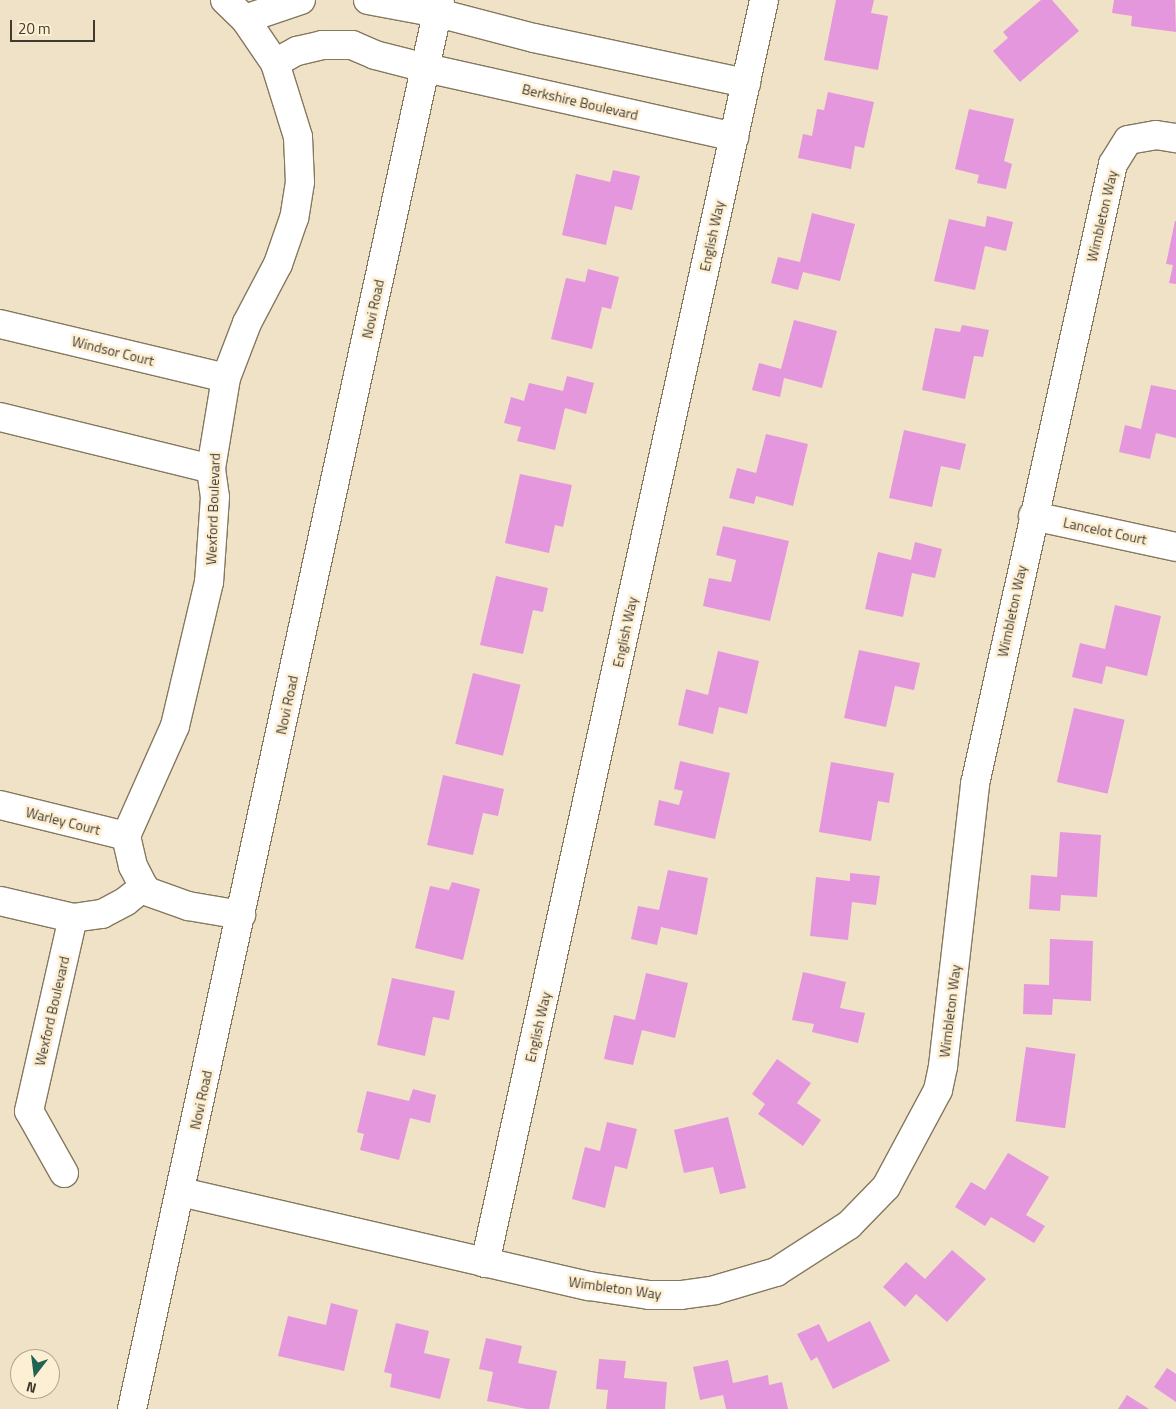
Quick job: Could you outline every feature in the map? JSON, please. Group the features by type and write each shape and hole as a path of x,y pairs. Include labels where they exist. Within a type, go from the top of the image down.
{"street":[{"name":"Wexford Boulevard","path":"126,836 172,733 185,688 209,582 215,497 211,468 226,378 247,323 278,264 294,218 300,182 298,137 275,63 245,19 225,0"},
{"path":"245,19 301,0"},
{"path":"368,0 439,6 534,38 746,83"},
{"name":"English Way","path":"485,1263 764,0"},
{"name":"Novi Road","path":"132,1409 242,915 439,6"},
{"name":"Berkshire Boulevard","path":"275,63 297,51 322,45 352,46 426,68 734,137"},
{"name":"Wimbleton Way","path":"181,1192 589,1286 649,1295 682,1295 715,1290 776,1272 849,1225 886,1188 938,1090 943,1066 975,784 1033,516 1113,164 1128,140 1156,135 1176,138"},
{"name":"Windsor Court","path":"0,324 226,378"},
{"path":"0,417 211,468"},
{"name":"Lancelot Court","path":"1033,516 1176,547"},
{"name":"Warley Court","path":"0,806 126,836"},
{"path":"126,836 133,866 146,891 188,906 242,915"},
{"path":"0,900 73,918 102,914 126,901 144,887"},
{"name":"Wexford Boulevard","path":"64,1173 29,1111 73,918"}],"building":[{"path":"836,0 874,0 871,13 888,16 878,70 824,60"},
{"path":"1041,0 1052,0 1079,31 1020,82 993,51 1008,38 1003,32"},
{"path":"1114,0 1175,0 1176,32 1131,26 1132,16 1112,13"},
{"path":"828,92 874,102 864,148 855,146 851,169 798,158 803,134 812,136 817,109 824,110"},
{"path":"969,109 1014,119 1004,161 1012,164 1006,189 977,183 979,175 955,169"},
{"path":"613,170 640,176 632,210 615,206 606,245 562,235 576,174 610,182"},
{"path":"812,213 855,224 840,281 803,272 798,290 771,283 778,257 800,262"},
{"path":"987,216 1013,222 1006,251 985,246 975,290 934,281 949,219 985,227"},
{"path":"1175,221 1176,284 1169,283 1173,265 1166,264"},
{"path":"588,269 619,277 611,309 602,307 592,349 551,339 566,278 585,282"},
{"path":"794,320 837,331 822,388 784,378 780,397 752,390 759,363 781,369"},
{"path":"962,325 989,330 983,357 974,356 965,399 922,390 935,328 960,332"},
{"path":"567,376 594,383 586,414 565,408 555,450 517,441 521,427 504,423 511,397 524,401 529,383 563,391"},
{"path":"1151,385 1176,390 1176,438 1156,433 1150,459 1119,452 1125,425 1141,429"},
{"path":"904,430 966,444 960,470 941,466 932,507 889,498"},
{"path":"766,434 808,444 793,506 756,496 754,504 729,498 737,468 756,473"},
{"path":"520,474 572,485 563,527 555,525 549,553 505,543"},
{"path":"723,526 789,541 770,621 703,606 709,578 731,582 736,560 716,555"},
{"path":"915,542 942,549 935,578 912,573 903,617 865,609 878,552 911,560"},
{"path":"496,576 548,588 543,612 533,610 523,654 480,645"},
{"path":"1115,605 1161,616 1147,676 1106,666 1102,684 1072,677 1080,643 1105,649"},
{"path":"859,650 920,663 914,690 895,686 886,727 844,718"},
{"path":"718,651 759,661 747,714 719,707 713,734 678,725 686,689 708,695"},
{"path":"473,673 521,685 503,756 455,744"},
{"path":"1074,708 1125,720 1108,794 1057,782"},
{"path":"680,761 730,773 715,839 654,825 659,800 679,805 683,791 674,789"},
{"path":"831,762 894,773 889,803 878,801 871,841 819,832"},
{"path":"443,775 504,789 498,816 483,813 473,855 427,845"},
{"path":"1060,832 1101,835 1097,897 1061,895 1060,911 1029,909 1031,875 1057,877"},
{"path":"668,870 708,878 697,935 661,927 657,945 631,939 638,906 659,910"},
{"path":"850,873 880,876 876,905 852,902 848,940 810,936 816,877 850,881"},
{"path":"452,882 480,889 463,960 415,948 430,886 449,890"},
{"path":"1050,939 1093,941 1091,1001 1053,999 1052,1015 1023,1014 1024,984 1049,985"},
{"path":"803,972 846,982 840,1008 865,1013 858,1043 812,1032 814,1024 792,1020"},
{"path":"646,973 688,983 675,1038 642,1030 633,1065 604,1059 614,1015 635,1020"},
{"path":"392,978 455,991 449,1020 433,1017 425,1056 377,1045"},
{"path":"1026,1047 1076,1054 1065,1128 1016,1121"},
{"path":"777,1059 811,1083 797,1103 821,1120 803,1146 758,1114 765,1104 752,1094"},
{"path":"413,1089 436,1095 430,1123 410,1118 399,1160 360,1150 364,1134 357,1132 367,1091 409,1101"},
{"path":"728,1117 746,1188 720,1194 713,1167 684,1173 674,1130"},
{"path":"607,1122 637,1129 627,1169 615,1166 605,1208 572,1199 585,1147 600,1151"},
{"path":"1008,1153 1049,1177 1026,1215 1045,1226 1034,1243 991,1217 985,1226 955,1207 971,1182 985,1190"},
{"path":"952,1250 986,1279 947,1322 916,1294 905,1307 883,1287 906,1262 925,1279"},
{"path":"331,1303 358,1310 344,1371 278,1356 288,1316 326,1325"},
{"path":"870,1321 890,1361 833,1389 817,1357 811,1361 797,1334 819,1324 828,1342"},
{"path":"396,1323 429,1331 424,1353 450,1359 440,1399 390,1387 392,1374 384,1372"},
{"path":"486,1338 522,1346 518,1363 557,1371 549,1409 527,1409 487,1401 493,1372 479,1369"},
{"path":"599,1359 626,1361 624,1378 667,1382 665,1409 606,1409 608,1390 596,1389"},
{"path":"728,1360 733,1383 768,1375 769,1385 782,1382 788,1409 726,1409 723,1395 700,1400 693,1367"},
{"path":"1167,1368 1176,1374 1176,1402 1154,1387"},
{"path":"1127,1395 1149,1409 1118,1409"}]}
